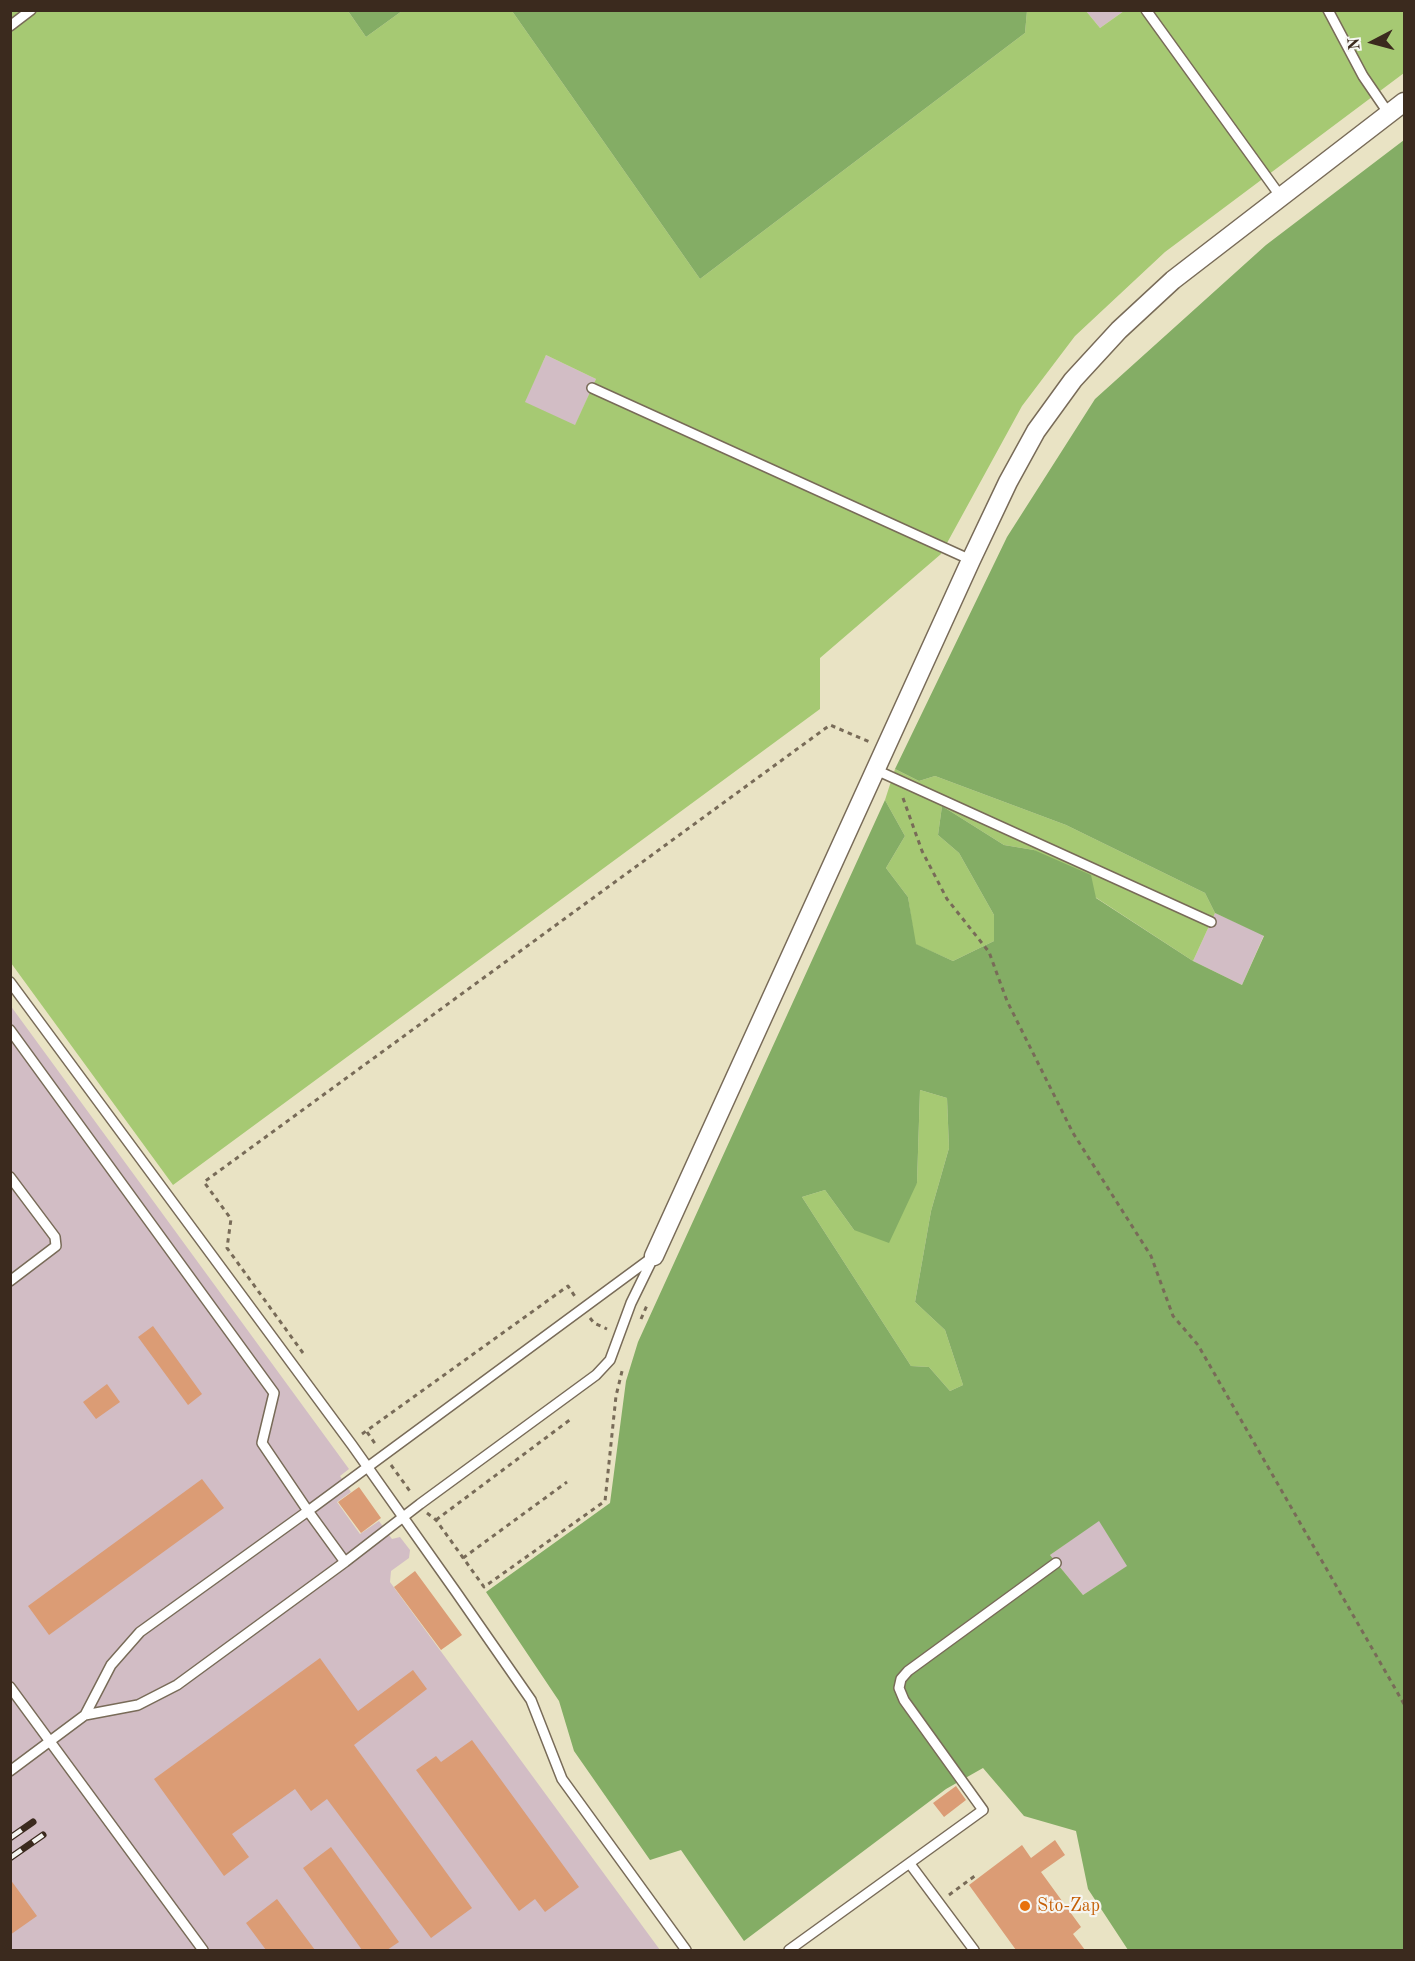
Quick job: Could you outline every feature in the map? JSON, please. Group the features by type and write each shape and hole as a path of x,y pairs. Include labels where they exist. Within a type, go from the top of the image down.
{"street":[{"path":"654,1256 971,560 1008,482 1036,431 1073,380 1119,330 1173,280 1404,102"}],"lane":[{"path":"10,26 31,10"},
{"path":"1146,10 1281,198"},
{"path":"1328,10 1363,76 1389,114"},
{"path":"592,388 971,560"},
{"path":"874,774 904,783 1211,922"},
{"path":"10,982 367,1467 531,1700 562,1779 686,1950"},
{"path":"10,1030 274,1393 262,1443 345,1562"},
{"path":"10,1177 55,1237 56,1246 10,1281"},
{"path":"10,1771 85,1715 111,1665 140,1632 654,1256"},
{"path":"85,1715 138,1705 177,1685 596,1375 610,1360 619,1334 654,1256"},
{"path":"789,1950 983,1810 904,1700 899,1688 901,1679 908,1671 1056,1563"},
{"path":"10,1687 203,1950"},
{"path":"910,1864 974,1950"}],"path":[{"path":"308,1360 227,1248 231,1219 204,1182 830,725 885,749"},
{"path":"904,783 903,799 922,850 947,899 989,952 1007,1001 1073,1133 1151,1256 1173,1316 1198,1346 1404,1704"},
{"path":"356,1425 363,1435 568,1286 594,1323 619,1334"},
{"path":"640,1321 653,1292"},
{"path":"367,1432 420,1504 436,1520 484,1587 605,1501 616,1396 626,1358"},
{"path":"436,1520 571,1419"},
{"path":"463,1558 567,1482"},
{"path":"946,1897 976,1875"}],"shaded area":[{"path":"1086,11 1124,11 1100,28"},
{"path":"546,355 596,379 575,426 524,402"},
{"path":"1215,913 1264,935 1242,985 1193,961"},
{"path":"10,1005 349,1469 340,1476 351,1492 337,1502 360,1534 379,1521 392,1539 400,1537 410,1550 409,1558 391,1571 390,1582 660,1950 11,1950"},
{"path":"1099,1520 1128,1566 1083,1595 1050,1555"}],"green space":[{"path":"10,11 348,11 366,37 402,11 512,11 700,279 1025,33 1027,11 1086,11 1100,28 1124,11 1404,11 1404,73 1165,252 1075,336 1022,406 941,554 820,658 820,709 173,1185 11,963","holes":["546,355 596,379 575,425 525,402"]},
{"path":"348,11 402,11 366,37"},
{"path":"512,11 1027,11 1025,33 700,279"},
{"path":"1404,140 1404,1950 1128,1950 1088,1889 1076,1831 1024,1816 983,1768 946,1789 744,1941 681,1850 650,1860 574,1751 559,1701 486,1592 610,1503 626,1381 638,1342 885,800 905,836 886,868 908,897 916,944 953,961 994,941 994,915 959,853 938,835 942,806 1004,845 1034,850 1091,875 1096,898 1193,961 1242,985 1264,936 1215,913 1205,893 1066,825 935,776 919,781 895,769 1007,537 1095,399 1266,245","holes":["920,1090 947,1098 949,1148 931,1211 915,1302 945,1330 963,1385 950,1391 929,1367 911,1366 802,1197 825,1190 854,1230 889,1243 917,1183","1099,1521 1127,1566 1083,1595 1050,1555"]},
{"path":"895,769 919,781 935,776 1066,825 1205,893 1215,913 1193,961 1095,897 1034,850 1004,845 942,806 938,835 959,853 994,915 994,941 953,961 915,944 908,897 886,868 905,836 885,800"},
{"path":"920,1090 947,1098 949,1148 931,1211 915,1302 945,1330 963,1385 950,1391 929,1367 911,1366 802,1197 825,1190 854,1230 917,1183"}],"building":[{"path":"153,1326 202,1394 188,1405 138,1337"},
{"path":"107,1384 120,1402 96,1419 83,1402"},
{"path":"202,1479 224,1508 49,1635 28,1606"},
{"path":"359,1487 381,1518 361,1533 338,1502"},
{"path":"415,1571 462,1635 441,1650 394,1587"},
{"path":"320,1658 358,1711 413,1670 427,1689 354,1745 472,1908 431,1938 327,1799 311,1811 295,1789 232,1834 249,1857 224,1876 154,1779"},
{"path":"472,1740 579,1887 545,1912 535,1899 519,1911 416,1770 436,1756 441,1762"},
{"path":"956,1786 966,1800 944,1817 933,1803"},
{"name":"Sto-Zap","path":"1055,1840 1065,1855 1041,1872 1081,1927 1073,1934 1085,1950 1016,1950 969,1885 1022,1845 1031,1858"},
{"path":"331,1847 399,1942 387,1950 362,1950 303,1868"},
{"path":"10,1879 37,1916 10,1935"},
{"path":"277,1899 315,1950 266,1950 246,1923"}],"railway":[{"path":"10,1838 33,1822"},
{"path":"10,1858 43,1835"}],"place":[{"name":"Sto-Zap","path":"1025,1906"}]}
